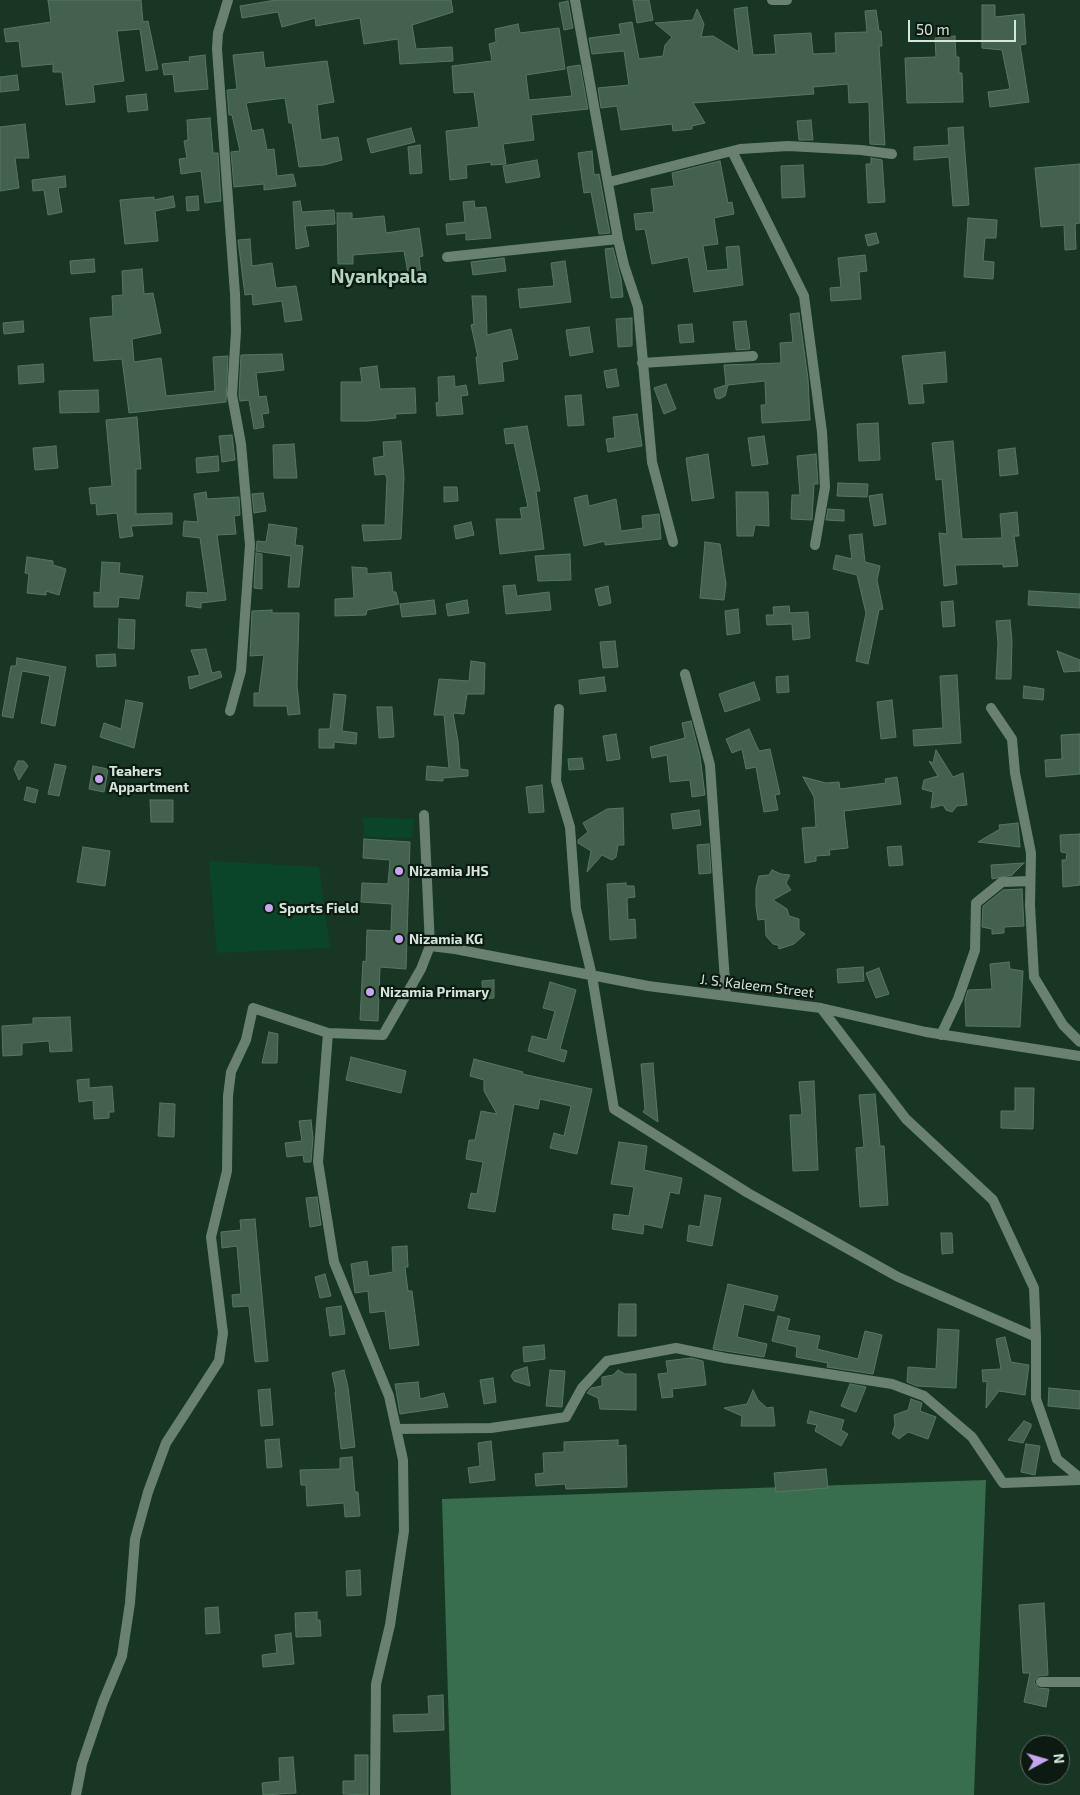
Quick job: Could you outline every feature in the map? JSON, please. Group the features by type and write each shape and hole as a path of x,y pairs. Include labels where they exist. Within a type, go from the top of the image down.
{"street":[{"path":"228,0 218,33 217,49 235,294 236,331 232,395 241,444 250,545 241,671 230,711"},
{"path":"575,0 618,239 624,265 638,307 652,462 673,542"},
{"path":"772,0 787,0"},
{"path":"609,182 732,151 788,146 861,150 892,154"},
{"path":"732,151 804,296 822,432 824,487 815,545"},
{"path":"447,257 618,239"},
{"path":"642,363 753,356"},
{"path":"685,674 710,765 726,996"},
{"path":"991,708 1012,739 1015,773 1031,853 1030,881 1034,976 1063,1025 1080,1042"},
{"path":"558,709 556,780 570,827 576,909 592,976 614,1109 748,1193 898,1278 1036,1337"},
{"path":"76,1795 82,1764 103,1702 122,1656 130,1603 135,1539 148,1492 166,1443 219,1361 223,1333 211,1238 227,1171 228,1096 231,1072 246,1040 253,1008 328,1033 383,1035 421,969 430,946 424,815"},
{"path":"941,1034 958,999 975,950 976,903 1002,882 1030,881"},
{"name":"J. S. Kaleem Street","path":"430,946 648,986 821,1008 941,1034 1080,1056"},
{"path":"821,1008 906,1119 993,1200 1034,1288 1036,1399 1057,1459 1080,1479"},
{"path":"328,1033 318,1162 334,1262 390,1396 403,1460 404,1531 390,1625 376,1684 375,1795"},
{"path":"397,1429 491,1428 566,1417 582,1388 607,1361 676,1348 892,1384 924,1396 972,1437 1003,1483 1080,1479"},
{"path":"1041,1682 1080,1682"}],"green space":[{"path":"363,817 414,819 412,838 364,837"},
{"name":"Sports Field","path":"209,861 319,867 330,948 217,953"},
{"path":"986,1480 974,1795 451,1795 442,1499"}],"building":[{"path":"48,0 141,0 143,22 148,21 158,69 146,71 140,29 117,31 124,81 93,85 95,102 66,105 62,72 53,72 53,64 22,67 19,41 6,42 4,29 51,22"},
{"path":"276,0 451,0 453,12 412,25 416,49 452,47 453,61 400,64 398,39 364,44 360,18 316,26 315,18 282,27 278,12 242,18 240,6"},
{"path":"633,0 649,0 653,20 637,23"},
{"path":"568,1 573,28 564,30 559,3"},
{"path":"982,5 995,5 995,17 1024,14 1026,44 1020,45 1029,102 990,107 988,92 1010,89 1002,50 982,48"},
{"path":"747,7 753,55 776,54 774,35 811,33 813,54 836,53 835,33 867,32 865,11 876,10 882,46 879,46 885,145 870,144 869,102 849,103 848,84 813,87 814,94 693,103 705,123 692,126 692,129 673,131 672,124 621,130 617,106 601,108 598,88 629,85 624,51 592,54 589,38 621,34 619,24 632,22 639,59 663,56 665,45 672,37 655,23 693,20 697,9 704,24 701,37 713,36 739,52 734,9"},
{"path":"518,24 520,33 559,28 565,69 526,75 529,100 572,96 567,67 580,65 588,109 531,115 534,140 503,144 506,164 491,165 491,162 466,165 467,178 450,180 446,131 479,127 474,92 454,93 452,66 492,61 489,44 496,42 495,29"},
{"path":"955,36 956,57 959,57 959,73 962,73 963,102 907,103 905,58 936,57 935,38"},
{"path":"263,52 265,68 327,61 334,102 317,105 321,140 338,137 342,160 324,165 299,167 292,123 289,123 285,98 246,103 252,131 263,129 267,150 274,149 277,176 293,174 296,186 264,190 264,184 234,187 231,152 240,151 232,115 229,115 227,90 237,89 233,55"},
{"path":"205,55 208,89 175,92 173,74 164,75 162,64 190,61 189,57"},
{"path":"17,75 19,90 0,92 0,77"},
{"path":"146,94 148,110 128,112 126,96"},
{"path":"210,118 213,153 218,153 221,201 205,203 201,171 181,174 179,159 187,158 184,141 188,140 187,120"},
{"path":"811,120 813,140 799,140 797,121"},
{"path":"25,124 29,158 15,158 19,188 0,191 0,127"},
{"path":"963,127 969,205 953,206 949,157 914,160 914,147 949,145 948,128"},
{"path":"411,128 415,142 371,153 367,139"},
{"path":"420,145 422,173 410,174 408,147"},
{"path":"592,151 594,175 599,174 610,233 599,234 591,192 584,193 578,153"},
{"path":"871,158 882,160 885,202 868,203 866,164 871,164"},
{"path":"537,160 540,177 506,183 503,166"},
{"path":"720,161 728,203 732,202 734,214 714,218 718,244 703,246 707,271 728,269 726,247 739,246 743,285 694,292 688,257 652,264 645,229 636,230 634,214 654,212 651,189 674,186 672,173"},
{"path":"1080,164 1080,223 1075,224 1076,249 1065,250 1064,225 1041,227 1035,168"},
{"path":"803,165 805,197 782,198 781,166"},
{"path":"65,176 66,187 58,188 62,212 48,215 44,190 33,191 32,180"},
{"path":"173,196 175,207 155,211 158,241 125,244 120,200 154,197 154,200"},
{"path":"198,196 199,210 187,211 186,197"},
{"path":"300,201 302,212 334,210 335,224 305,226 309,246 296,249 293,202"},
{"path":"474,201 475,208 486,207 491,238 466,240 466,233 447,235 446,224 465,222 463,202"},
{"path":"337,213 352,213 352,219 384,216 386,233 419,228 423,256 419,257 422,282 410,284 404,251 353,255 353,264 338,264"},
{"path":"968,218 997,220 996,238 985,238 983,261 994,262 993,279 964,277"},
{"path":"876,233 879,243 868,246 865,235"},
{"path":"250,239 252,266 272,263 276,288 296,286 302,320 285,322 282,301 253,305 252,294 245,295 238,240"},
{"path":"613,248 621,279 623,297 611,298 605,249"},
{"path":"865,255 867,271 859,272 861,299 831,301 830,288 841,287 838,258"},
{"path":"504,258 506,271 473,275 471,262"},
{"path":"94,259 95,272 71,274 70,261"},
{"path":"565,261 571,302 520,308 518,289 554,286 551,263"},
{"path":"142,269 144,294 153,293 161,333 132,339 134,362 161,358 166,396 215,391 213,357 228,356 226,402 129,413 122,359 94,361 90,318 113,316 112,296 123,295 122,271"},
{"path":"472,296 486,296 487,335 511,329 518,359 502,362 504,381 479,384 476,357 478,357 471,325 474,324"},
{"path":"799,313 808,379 810,420 762,423 761,405 766,405 765,381 728,385 725,396 719,399 716,398 714,389 726,385 724,365 781,363 780,343 793,342 790,314"},
{"path":"632,318 632,346 618,347 616,319"},
{"path":"23,321 24,332 4,334 3,323"},
{"path":"746,321 750,349 736,350 733,322"},
{"path":"692,324 694,342 680,343 678,325"},
{"path":"589,327 593,352 570,356 566,330"},
{"path":"945,352 947,382 922,384 924,403 909,404 902,356"},
{"path":"282,354 284,370 256,373 259,397 266,396 269,413 262,414 264,427 254,429 249,400 240,401 241,355"},
{"path":"43,364 44,382 19,384 18,366"},
{"path":"377,366 380,389 415,388 416,413 395,414 396,418 368,421 341,421 341,382 362,382 360,368"},
{"path":"616,369 619,386 607,388 604,371"},
{"path":"454,376 455,387 466,385 468,395 461,396 463,414 437,416 436,403 439,402 438,377"},
{"path":"666,384 676,409 664,414 654,388"},
{"path":"98,390 99,412 60,413 59,391"},
{"path":"581,395 584,425 568,426 565,396"},
{"path":"637,414 642,446 608,452 606,439 615,438 613,417"},
{"path":"137,417 141,469 136,469 136,514 172,513 172,524 131,526 133,536 120,538 117,513 97,515 96,503 91,504 89,488 112,486 106,420"},
{"path":"878,423 880,460 859,461 857,424"},
{"path":"527,426 540,491 536,491 544,549 500,554 496,519 522,519 520,508 528,507 514,443 506,444 504,429"},
{"path":"232,435 235,460 222,462 219,436"},
{"path":"764,436 768,464 752,466 748,438"},
{"path":"401,441 404,477 401,539 364,541 362,525 385,525 387,478 385,474 375,475 373,458 384,456 383,442"},
{"path":"953,441 962,539 1002,538 1000,514 1017,512 1019,536 1014,536 1018,566 1003,567 1003,564 955,565 957,584 944,586 939,533 947,534 942,479 936,480 932,443"},
{"path":"294,444 297,478 274,478 273,445"},
{"path":"56,446 58,468 35,470 33,448"},
{"path":"1015,448 1018,474 1000,476 998,450"},
{"path":"708,454 714,498 692,501 686,458"},
{"path":"816,454 818,484 814,484 812,520 791,519 792,495 800,495 797,456"},
{"path":"218,456 219,471 197,473 196,458"},
{"path":"838,483 868,484 867,497 837,496"},
{"path":"444,487 457,487 458,501 444,502"},
{"path":"206,492 207,499 239,497 240,515 234,516 236,534 217,535 226,600 201,603 201,608 186,606 187,592 208,593 200,538 183,536 184,521 198,522 194,494"},
{"path":"736,492 768,492 769,526 755,525 753,536 737,536"},
{"path":"263,493 266,511 254,513 252,494"},
{"path":"882,494 886,524 874,526 869,496"},
{"path":"587,495 589,506 616,499 621,531 643,528 642,516 659,514 661,539 605,545 605,541 584,546 574,498"},
{"path":"828,509 844,510 844,521 826,520"},
{"path":"471,522 474,535 456,539 454,526"},
{"path":"269,524 297,528 295,545 303,546 299,587 288,587 291,556 256,551 257,541 266,542"},
{"path":"862,534 865,562 880,566 877,580 883,609 879,610 868,664 856,661 866,613 857,575 833,569 836,555 852,559 849,535"},
{"path":"705,542 720,544 726,584 724,600 700,598"},
{"path":"256,553 262,554 262,589 254,588"},
{"path":"570,554 571,580 538,581 535,556"},
{"path":"27,557 53,561 53,565 66,569 59,595 46,591 46,595 27,593 29,574 25,573"},
{"path":"102,562 120,563 119,573 143,576 139,599 119,597 118,607 94,607 94,592 100,593"},
{"path":"352,567 367,568 367,574 391,572 393,592 396,592 399,604 367,610 366,615 335,616 335,599 354,598"},
{"path":"515,585 517,596 549,592 551,610 506,614 503,586"},
{"path":"608,586 611,603 599,606 595,589"},
{"path":"1029,591 1080,594 1080,608 1028,605"},
{"path":"434,600 436,614 402,617 400,604"},
{"path":"467,600 469,613 448,616 446,604"},
{"path":"953,601 955,626 943,627 941,602"},
{"path":"789,606 790,613 808,612 810,638 793,640 792,624 767,625 766,615 774,615 773,607"},
{"path":"738,609 740,633 727,635 725,611"},
{"path":"272,610 272,613 299,613 297,686 300,714 288,715 287,706 254,706 254,693 259,693 264,655 250,656 252,611"},
{"path":"119,619 135,620 134,649 118,648"},
{"path":"1010,620 1012,641 1011,679 996,679 998,643 996,621"},
{"path":"615,641 618,667 603,668 600,642"},
{"path":"206,649 212,673 220,671 222,677 190,689 188,677 200,675 191,650"},
{"path":"1057,651 1080,660 1080,671 1064,672"},
{"path":"115,654 116,666 97,667 96,655"},
{"path":"17,658 66,667 55,726 41,723 50,676 22,671 13,718 2,716 11,666 16,666"},
{"path":"471,661 485,663 484,694 467,694 464,714 453,713 460,769 468,770 468,776 443,778 443,781 426,780 427,766 449,768 444,715 434,715 439,679 469,681"},
{"path":"957,675 961,743 914,746 913,730 943,728 940,676"},
{"path":"788,676 789,692 777,693 776,677"},
{"path":"604,677 606,691 580,694 579,680"},
{"path":"754,682 760,700 725,712 719,694"},
{"path":"1024,686 1044,689 1043,700 1023,698"},
{"path":"334,694 346,695 342,731 357,733 356,744 334,742 334,748 319,748 319,729 330,729"},
{"path":"126,700 143,703 134,748 100,737 104,723 121,729"},
{"path":"892,700 896,737 881,739 877,702"},
{"path":"377,707 392,707 394,737 379,738"},
{"path":"691,721 700,756 705,795 692,797 690,780 670,782 667,755 652,758 650,747 685,738 682,723"},
{"path":"749,729 759,751 770,749 780,794 775,795 778,810 764,812 756,767 746,769 742,749 732,753 726,739"},
{"path":"616,734 620,759 607,761 603,736"},
{"path":"1080,734 1080,774 1046,777 1045,760 1062,759 1061,735"},
{"path":"936,750 953,777 963,773 967,805 957,806 952,812 946,810 943,805 931,808 933,792 922,789 924,780 938,776 929,761 933,763"},
{"path":"582,758 584,769 569,770 568,759"},
{"path":"18,761 24,761 28,766 19,780 14,769"},
{"path":"55,764 66,766 59,796 48,794"},
{"name":"Teahers Appartment","path":"93,766 108,769 104,792 89,789"},
{"path":"803,777 826,783 839,782 840,789 886,783 885,779 897,777 901,804 844,811 848,848 829,850 830,855 816,856 816,861 805,863 802,828 816,827 814,797"},
{"path":"542,785 544,812 529,813 526,787"},
{"path":"27,787 38,790 35,803 24,800"},
{"path":"150,800 173,800 173,822 151,822"},
{"path":"623,808 624,845 618,845 616,857 612,860 602,855 587,872 591,851 578,843 578,840 588,832 583,823 607,809"},
{"path":"699,810 701,825 673,829 671,814"},
{"path":"1018,823 1020,847 978,842 1000,829 999,825"},
{"path":"1080,834 1080,885 1063,887 1062,860 1066,860 1067,853 1061,852 1060,835"},
{"path":"364,839 410,842 406,969 380,967 378,1021 360,1020 363,961 366,962 367,930 391,931 392,904 361,902 362,883 388,884 390,860 363,858"},
{"path":"709,844 711,873 699,874 697,845"},
{"path":"901,846 903,865 889,866 887,847"},
{"path":"83,847 110,851 105,886 77,882"},
{"path":"1024,863 1012,875 992,879 991,865"},
{"path":"772,870 790,875 786,883 791,890 773,900 787,909 789,916 799,919 799,930 805,934 794,944 779,949 778,945 773,944 766,936 765,919 758,920 756,906 756,888 759,876 769,875"},
{"path":"626,883 626,886 634,886 635,897 627,898 628,920 635,919 636,938 610,940 607,884"},
{"path":"1022,889 1024,926 1004,927 1004,933 992,934 992,929 982,927 983,906 1003,890"},
{"path":"1009,962 1010,969 1023,971 1020,1027 966,1026 965,1000 968,990 992,989 990,964"},
{"path":"863,967 864,981 838,983 837,969"},
{"path":"879,968 889,994 876,998 866,973"},
{"path":"494,980 494,998 483,999 482,981"},
{"path":"550,982 576,990 560,1049 567,1051 564,1062 528,1051 532,1036 547,1040 555,1011 543,1008"},
{"path":"70,1017 72,1051 50,1052 49,1041 22,1043 22,1055 3,1056 2,1026 33,1024 33,1018"},
{"path":"269,1032 278,1034 277,1063 262,1063"},
{"path":"351,1057 406,1071 401,1093 346,1080"},
{"path":"474,1059 523,1072 522,1074 592,1089 577,1154 550,1148 554,1133 564,1136 571,1106 540,1099 538,1109 514,1104 495,1212 468,1208 471,1193 477,1194 483,1162 466,1159 469,1140 475,1140 481,1111 497,1114 484,1091 484,1080 470,1076"},
{"path":"653,1063 658,1122 643,1112 645,1109 641,1064"},
{"path":"89,1079 89,1088 112,1086 114,1112 109,1112 109,1118 94,1119 93,1100 79,1102 77,1080"},
{"path":"814,1081 818,1170 793,1171 790,1115 802,1115 799,1082"},
{"path":"1015,1088 1034,1088 1033,1129 1001,1128 1001,1111 1015,1111"},
{"path":"875,1094 880,1146 884,1146 888,1205 860,1207 856,1148 864,1147 859,1095"},
{"path":"160,1103 175,1104 174,1137 158,1136"},
{"path":"311,1120 313,1138 311,1162 304,1162 303,1155 287,1157 285,1143 302,1141 299,1121"},
{"path":"619,1142 647,1146 644,1170 682,1178 679,1194 670,1192 662,1228 644,1224 643,1234 612,1229 614,1214 629,1216 634,1187 611,1184"},
{"path":"705,1195 721,1198 712,1246 687,1241 689,1225 700,1227"},
{"path":"317,1197 321,1225 310,1227 306,1198"},
{"path":"255,1219 268,1361 255,1362 249,1306 233,1307 232,1295 241,1294 237,1246 222,1248 221,1232 241,1230 240,1220"},
{"path":"941,1233 952,1233 953,1253 942,1254"},
{"path":"407,1246 408,1267 405,1267 408,1291 412,1291 419,1345 390,1349 385,1311 370,1313 368,1291 355,1293 351,1264 367,1261 369,1276 393,1272 392,1247"},
{"path":"325,1274 331,1296 320,1298 315,1277"},
{"path":"728,1284 778,1296 774,1311 744,1304 737,1337 767,1344 764,1357 713,1349"},
{"path":"619,1304 636,1304 636,1336 618,1336"},
{"path":"341,1306 345,1334 330,1336 326,1308"},
{"path":"778,1316 790,1319 787,1330 820,1336 817,1349 858,1359 865,1331 882,1335 873,1374 827,1367 828,1363 796,1357 797,1347 772,1341"},
{"path":"938,1329 959,1330 956,1388 917,1386 907,1382 908,1367 936,1369"},
{"path":"1005,1337 1011,1362 1029,1365 1025,1395 999,1391 986,1408 987,1381 983,1382 982,1370 1001,1369 996,1339"},
{"path":"544,1345 545,1359 524,1362 523,1347"},
{"path":"691,1358 703,1361 706,1385 672,1389 673,1397 662,1398 658,1374 668,1373 666,1361"},
{"path":"527,1367 530,1386 514,1381 511,1376 514,1371"},
{"path":"344,1370 348,1387 355,1447 341,1449 336,1392 332,1373"},
{"path":"550,1370 565,1371 562,1407 546,1406"},
{"path":"618,1370 625,1374 636,1374 636,1410 600,1409 598,1398 587,1393 591,1388 602,1386 602,1377 613,1375"},
{"path":"493,1378 496,1402 484,1404 480,1380"},
{"path":"418,1382 420,1399 444,1393 448,1407 400,1414 395,1384"},
{"path":"850,1384 866,1387 856,1412 841,1406"},
{"path":"1049,1388 1080,1391 1080,1409 1048,1406"},
{"path":"270,1389 273,1425 261,1426 258,1390"},
{"path":"753,1390 758,1400 767,1408 773,1407 775,1426 741,1426 742,1416 724,1408 747,1404"},
{"path":"911,1399 922,1403 920,1411 936,1417 928,1439 908,1432 899,1439 892,1434 895,1425 894,1415 908,1410"},
{"path":"810,1411 844,1420 841,1430 848,1434 841,1446 815,1431 817,1425 807,1423"},
{"path":"1024,1421 1031,1424 1031,1427 1023,1443 1008,1440"},
{"path":"279,1439 282,1467 267,1468 265,1440"},
{"path":"618,1440 618,1446 626,1445 627,1487 566,1489 565,1484 536,1486 535,1474 544,1473 543,1453 564,1452 564,1442"},
{"path":"491,1441 495,1480 470,1483 468,1468 480,1466 478,1443"},
{"path":"1026,1444 1040,1446 1035,1475 1021,1472"},
{"path":"352,1457 355,1492 358,1492 360,1516 345,1517 344,1503 307,1506 306,1485 301,1485 300,1470 340,1469 340,1458"},
{"path":"826,1469 828,1488 776,1492 774,1473"},
{"path":"360,1570 361,1595 347,1596 346,1571"},
{"path":"1044,1603 1048,1675 1038,1676 1034,1682 1038,1688 1049,1689 1046,1707 1024,1702 1030,1673 1023,1673 1019,1605"},
{"path":"218,1607 220,1633 206,1634 205,1608"},
{"path":"317,1612 317,1620 320,1620 321,1636 296,1637 295,1613"},
{"path":"291,1633 294,1664 263,1667 262,1655 277,1653 275,1635"},
{"path":"443,1695 444,1730 394,1732 393,1715 429,1714 428,1696"},
{"path":"355,1755 368,1755 368,1795 343,1794 343,1781 355,1781"},
{"path":"293,1757 296,1793 263,1795 262,1783 280,1781 279,1758"}],"place":[{"name":"Teahers Appartment","path":"99,779"},
{"name":"Nizamia JHS","path":"399,871"},
{"name":"Sports Field","path":"269,908"},
{"name":"Nizamia KG","path":"399,939"},
{"name":"Nizamia Primary","path":"370,992"}],"district":[{"name":"Nyankpala","path":"379,277"}]}
